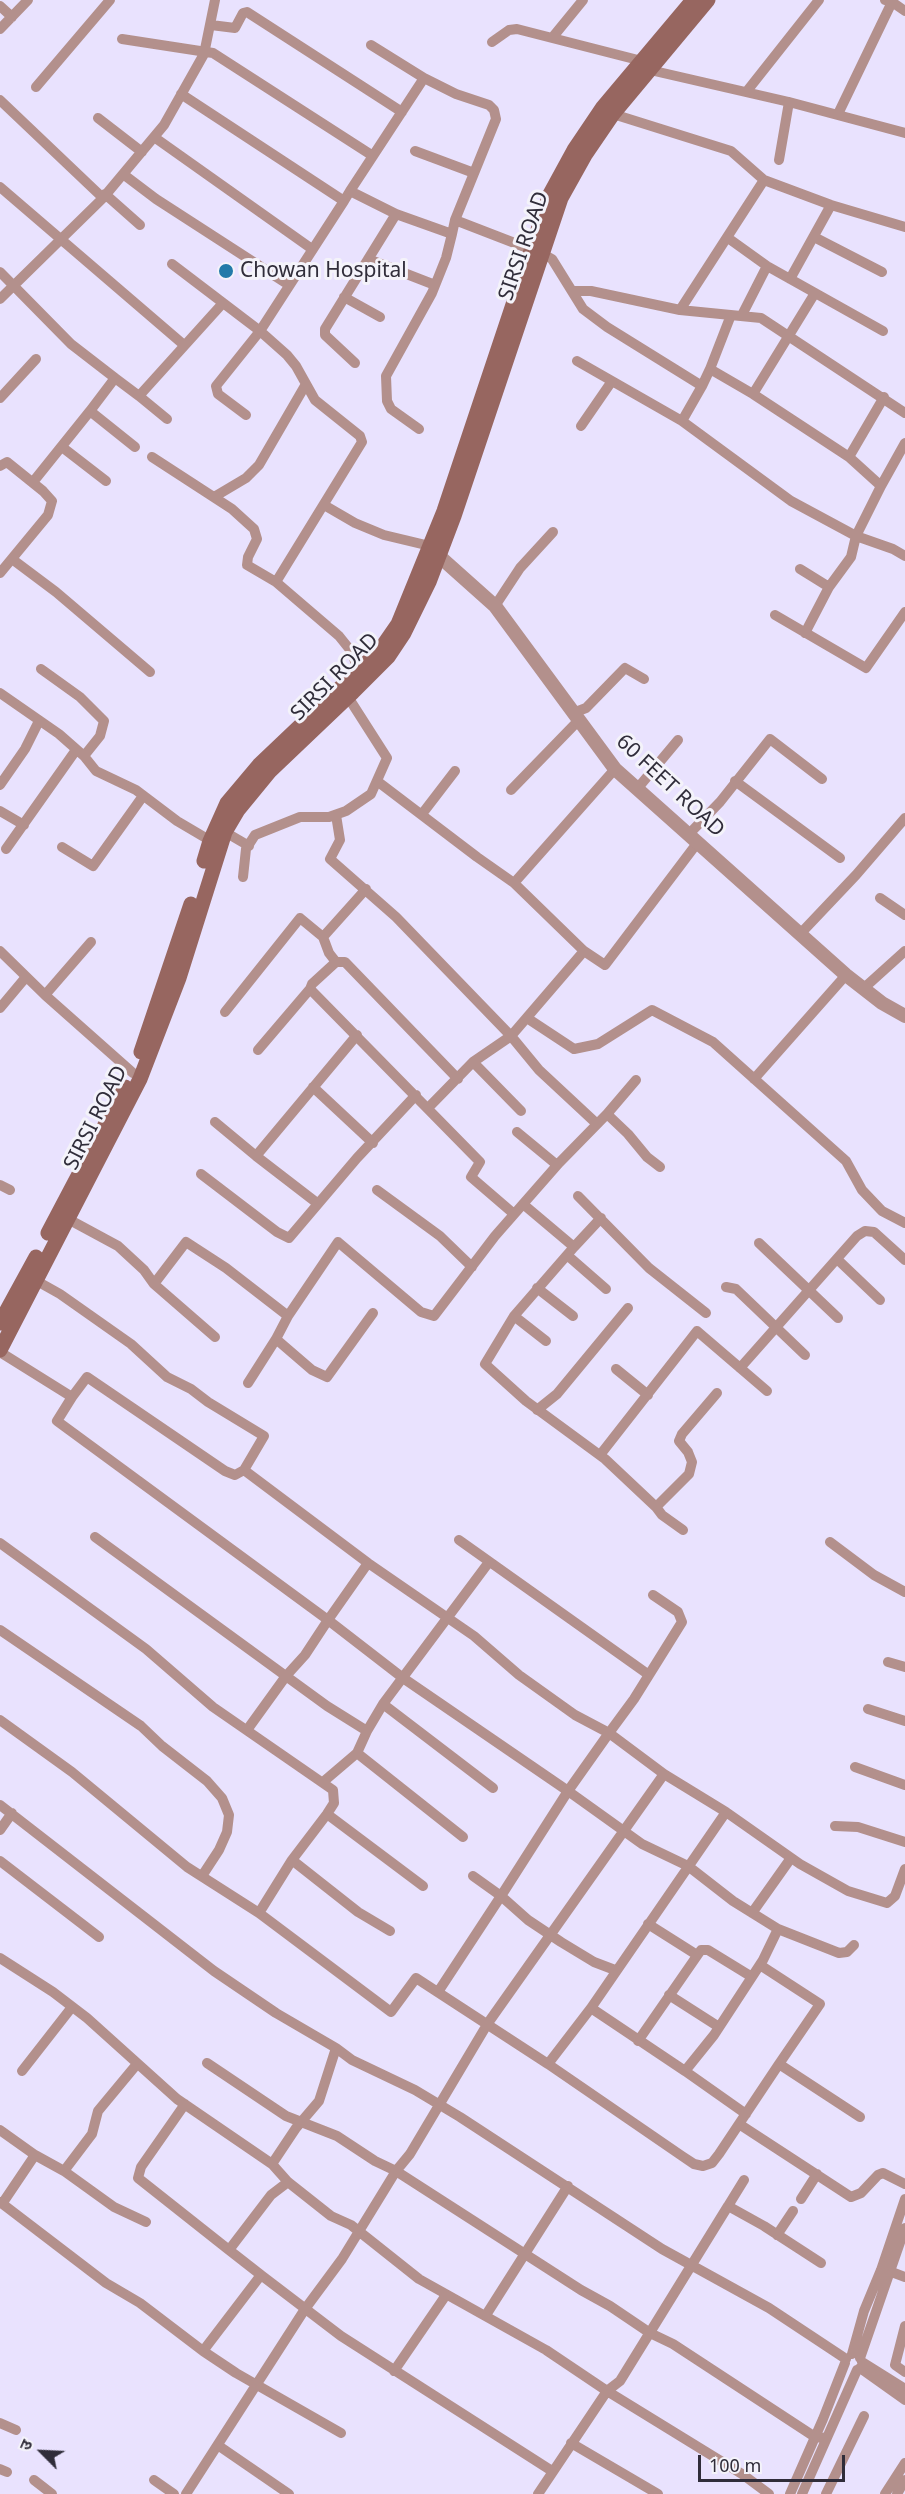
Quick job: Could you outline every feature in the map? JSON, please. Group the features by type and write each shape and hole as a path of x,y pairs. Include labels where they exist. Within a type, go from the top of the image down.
{"main road":[{"name":"SIRSI ROAD","path":"0,1351 110,1139 153,1050 179,978 227,803 259,765 360,676 388,657 404,633 429,582 434,551 537,251 561,198 585,155 693,0"},
{"name":"SIRSI ROAD","path":"537,251 550,194 574,150 603,107 708,0"},
{"name":"SIRSI ROAD","path":"0,1323 133,1073 218,840 238,810 270,771 348,697 360,676"}],"street":[{"path":"0,29 28,0"},
{"path":"36,87 110,0"},
{"path":"0,299 104,196 154,137 204,52 215,0"},
{"path":"552,38 583,0"},
{"path":"747,91 819,0"},
{"path":"838,114 888,1 905,11"},
{"path":"0,6 12,17"},
{"path":"211,25 235,28 243,13 247,12 402,112"},
{"path":"492,42 509,30 517,29 905,133"},
{"path":"122,39 213,54 373,156"},
{"path":"371,45 424,78 456,94 489,105 494,110 496,119 455,220 446,258 435,285 386,376 387,401 391,409 419,429"},
{"path":"246,415 218,394 216,386 260,331 424,78"},
{"path":"181,94 347,196 452,234"},
{"path":"0,100 104,196 140,225"},
{"path":"779,160 789,102"},
{"path":"613,114 731,151 764,180 831,205 905,227"},
{"path":"98,118 142,152"},
{"path":"154,137 312,249"},
{"path":"415,151 474,173"},
{"path":"123,174 156,199 289,285"},
{"path":"680,310 764,180"},
{"path":"0,187 184,345"},
{"path":"790,279 831,205"},
{"path":"355,363 325,335 326,325 396,214"},
{"path":"455,220 537,251 552,260 574,291 583,309 607,327 702,386"},
{"path":"814,237 882,272"},
{"path":"728,238 767,266 884,331"},
{"path":"368,259 435,285"},
{"path":"172,264 260,331 287,355 315,400 360,436 362,442 276,582"},
{"path":"682,421 702,386 736,315 767,266"},
{"path":"0,272 71,344 166,419"},
{"path":"574,291 591,291 680,310 762,318 905,413"},
{"path":"753,394 790,338 815,293"},
{"path":"344,297 380,317"},
{"path":"139,396 223,303"},
{"path":"0,398 36,359"},
{"path":"577,361 682,421 791,501 856,536 893,549 905,556"},
{"path":"710,369 753,394 849,457 881,486"},
{"path":"33,482 115,378"},
{"path":"581,426 612,381"},
{"path":"214,497 246,478 259,465 306,384"},
{"path":"849,457 884,397"},
{"path":"90,411 135,447"},
{"path":"62,447 106,481"},
{"path":"806,633 829,587 851,556 856,536 881,486 903,450"},
{"path":"152,457 232,509 258,535 248,557 247,565 276,582 339,636 351,651 360,676"},
{"path":"0,466 7,462 33,482 52,501 48,515 0,573"},
{"path":"324,505 355,523 434,551"},
{"path":"495,606 520,568 553,532"},
{"name":"60 FEET ROAD","path":"434,551 495,606 615,769 802,932 846,975 905,1016"},
{"path":"12,559 56,592 150,672"},
{"path":"800,569 829,587"},
{"path":"776,615 866,668 901,627 905,612"},
{"path":"512,790 576,717 625,668 644,679"},
{"path":"6,849 80,753 100,736 104,721 80,697 41,669"},
{"path":"0,693 80,753 96,771 218,840 249,846"},
{"path":"243,877 246,849 255,835 300,817 323,818 336,815 371,794 387,758 348,697"},
{"path":"0,785 25,749 39,721"},
{"path":"377,781 514,883 585,951 605,965 693,838 735,781 770,739 822,779"},
{"path":"638,789 678,740"},
{"path":"514,883 615,769"},
{"path":"422,814 455,771"},
{"path":"735,781 840,858"},
{"path":"62,847 93,866 143,796"},
{"path":"0,811 24,825"},
{"path":"336,815 340,840 330,859 366,889 403,925 511,1036 539,1070 597,1124"},
{"path":"802,932 856,875 905,818"},
{"path":"323,937 366,889"},
{"path":"880,898 905,915"},
{"path":"225,1012 300,918 323,937 329,953 336,962 345,963 458,1079"},
{"path":"45,995 91,942"},
{"path":"0,951 45,995 133,1073"},
{"path":"428,1108 473,1062 511,1036 585,951"},
{"path":"864,988 905,951"},
{"path":"258,1050 312,984 336,962"},
{"path":"754,1079 846,975"},
{"path":"0,1008 26,977"},
{"path":"310,989 480,1162 471,1177 514,1214"},
{"path":"527,1018 574,1049 598,1044 652,1010 713,1042 846,1161 862,1190 882,1211 904,1221"},
{"path":"256,1156 357,1035"},
{"path":"473,1062 521,1111"},
{"path":"248,1383 288,1316 338,1242 421,1312 434,1316 514,1214 636,1080"},
{"path":"313,1087 373,1143"},
{"path":"201,1174 277,1232 289,1238 317,1203 416,1095"},
{"path":"607,1114 628,1134 646,1157 660,1167"},
{"path":"215,1122 317,1203"},
{"path":"517,1132 557,1165"},
{"path":"377,1190 440,1236 472,1267"},
{"path":"578,1196 649,1268 706,1313"},
{"path":"523,1204 606,1289"},
{"path":"601,1218 514,1316 485,1364 537,1410 600,1455 662,1515 683,1530"},
{"path":"68,1219 118,1246 144,1270 154,1284 215,1337"},
{"path":"740,1368 857,1236 865,1231 874,1232 905,1260"},
{"path":"154,1284 186,1242 226,1268 288,1316"},
{"path":"759,1243 838,1318"},
{"path":"837,1259 880,1300"},
{"path":"35,1281 60,1294 131,1344 167,1377 191,1389 264,1436 244,1470 235,1475 225,1472 87,1377 57,1421 328,1620 403,1678 642,1844 688,1866 752,1914 778,1929 839,1953 847,1952 854,1945"},
{"path":"726,1287 736,1289 806,1355"},
{"path":"537,1288 573,1316"},
{"path":"537,1410 557,1394 628,1308"},
{"path":"276,1339 312,1370 327,1377 373,1313"},
{"path":"514,1316 546,1341"},
{"path":"600,1455 697,1330 767,1391"},
{"path":"0,1351 72,1398"},
{"path":"616,1369 648,1395"},
{"path":"656,1507 688,1474 692,1462 688,1452 679,1441 682,1434 717,1393"},
{"path":"244,1470 369,1563 474,1636 519,1675 575,1715 609,1734 664,1774 726,1812 791,1858 848,1891 887,1903 895,1896 905,1869"},
{"path":"95,1537 327,1707 367,1731"},
{"path":"459,1540 650,1675"},
{"path":"830,1542 874,1575 905,1592"},
{"path":"0,1543 146,1649 213,1707 323,1782 335,1794 334,1803 327,1814 292,1860 259,1912"},
{"path":"323,1782 357,1753 383,1704 489,1562"},
{"path":"247,1730 286,1676 305,1655 369,1563"},
{"path":"438,1992 568,1791 650,1675 682,1622 678,1612 653,1595"},
{"path":"0,1630 141,1726 162,1746 207,1781 222,1798 229,1815 227,1832 219,1850 202,1876"},
{"path":"888,1662 905,1666"},
{"path":"383,1704 493,1788"},
{"path":"868,1708 905,1721"},
{"path":"0,1720 72,1772 159,1844 202,1876 259,1912 391,2012 416,1978 488,2023 694,2164 703,2166 712,2163 820,2004 760,1965"},
{"path":"357,1753 463,1837"},
{"path":"855,1767 905,1785"},
{"path":"186,2494 305,2309 342,2259 396,2171 410,2154 488,2023 664,1774"},
{"path":"0,1804 214,1971 276,2013 352,2060 439,2104 692,2267 769,2308 854,2362 905,2400"},
{"path":"548,2064 591,2008 726,1812"},
{"path":"0,1830 12,1813"},
{"path":"327,1814 423,1886"},
{"path":"835,1826 858,1827 905,1842"},
{"path":"752,1914 791,1858"},
{"path":"292,1860 358,1912 390,1932"},
{"path":"0,1861 99,1937"},
{"path":"473,1876 501,1896 528,1920 594,1962 615,1970"},
{"path":"648,1924 697,1955"},
{"path":"685,2072 719,2027 760,1965 778,1929"},
{"path":"638,2041 701,1950 708,1950 752,1977"},
{"path":"0,1958 72,2007 185,2104 272,2164 288,2182 331,2216 351,2225 358,2233 419,2279 546,2350 607,2391 742,2474 769,2494"},
{"path":"669,1995 719,2027"},
{"path":"22,2071 72,2007"},
{"path":"591,2008 746,2114"},
{"path":"272,2164 319,2101 336,2048"},
{"path":"207,2063 286,2116 338,2136 375,2161 396,2171 820,2438"},
{"path":"64,2171 92,2134 98,2111 137,2064"},
{"path":"779,2064 860,2118"},
{"path":"185,2104 141,2167 138,2178 305,2309 394,2370 552,2471"},
{"path":"739,2124 851,2197 861,2193 878,2175 882,2174 905,2184"},
{"path":"0,2130 35,2155 64,2171 114,2207 146,2222"},
{"path":"35,2155 1,2203 106,2283 140,2303 203,2351 341,2433"},
{"path":"801,2199 817,2174"},
{"path":"538,2494 607,2391 620,2381 744,2180"},
{"path":"229,2250 271,2195 288,2182"},
{"path":"486,2315 568,2186"},
{"path":"854,2362 864,2312 905,2199"},
{"path":"728,2206 821,2263"},
{"path":"777,2235 794,2211"},
{"path":"790,2494 820,2438 854,2362 870,2336 889,2271 905,2228"},
{"path":"889,2271 905,2277"},
{"path":"203,2351 261,2275"},
{"path":"394,2370 446,2295"},
{"path":"905,2326 898,2346 895,2365 905,2372"},
{"path":"854,2362 905,2389"},
{"path":"826,2494 864,2416"},
{"path":"0,2423 16,2430"},
{"path":"802,2494 810,2476 820,2438"},
{"path":"571,2443 658,2494"},
{"path":"219,2446 289,2494"},
{"path":"885,2494 905,2463"},
{"path":"810,2476 821,2494"},
{"path":"33,2480 52,2494"},
{"path":"154,2480 174,2494"},
{"path":"897,2494 905,2480"}],"place":[{"name":"Chowan Hospital","path":"226,271"}]}
